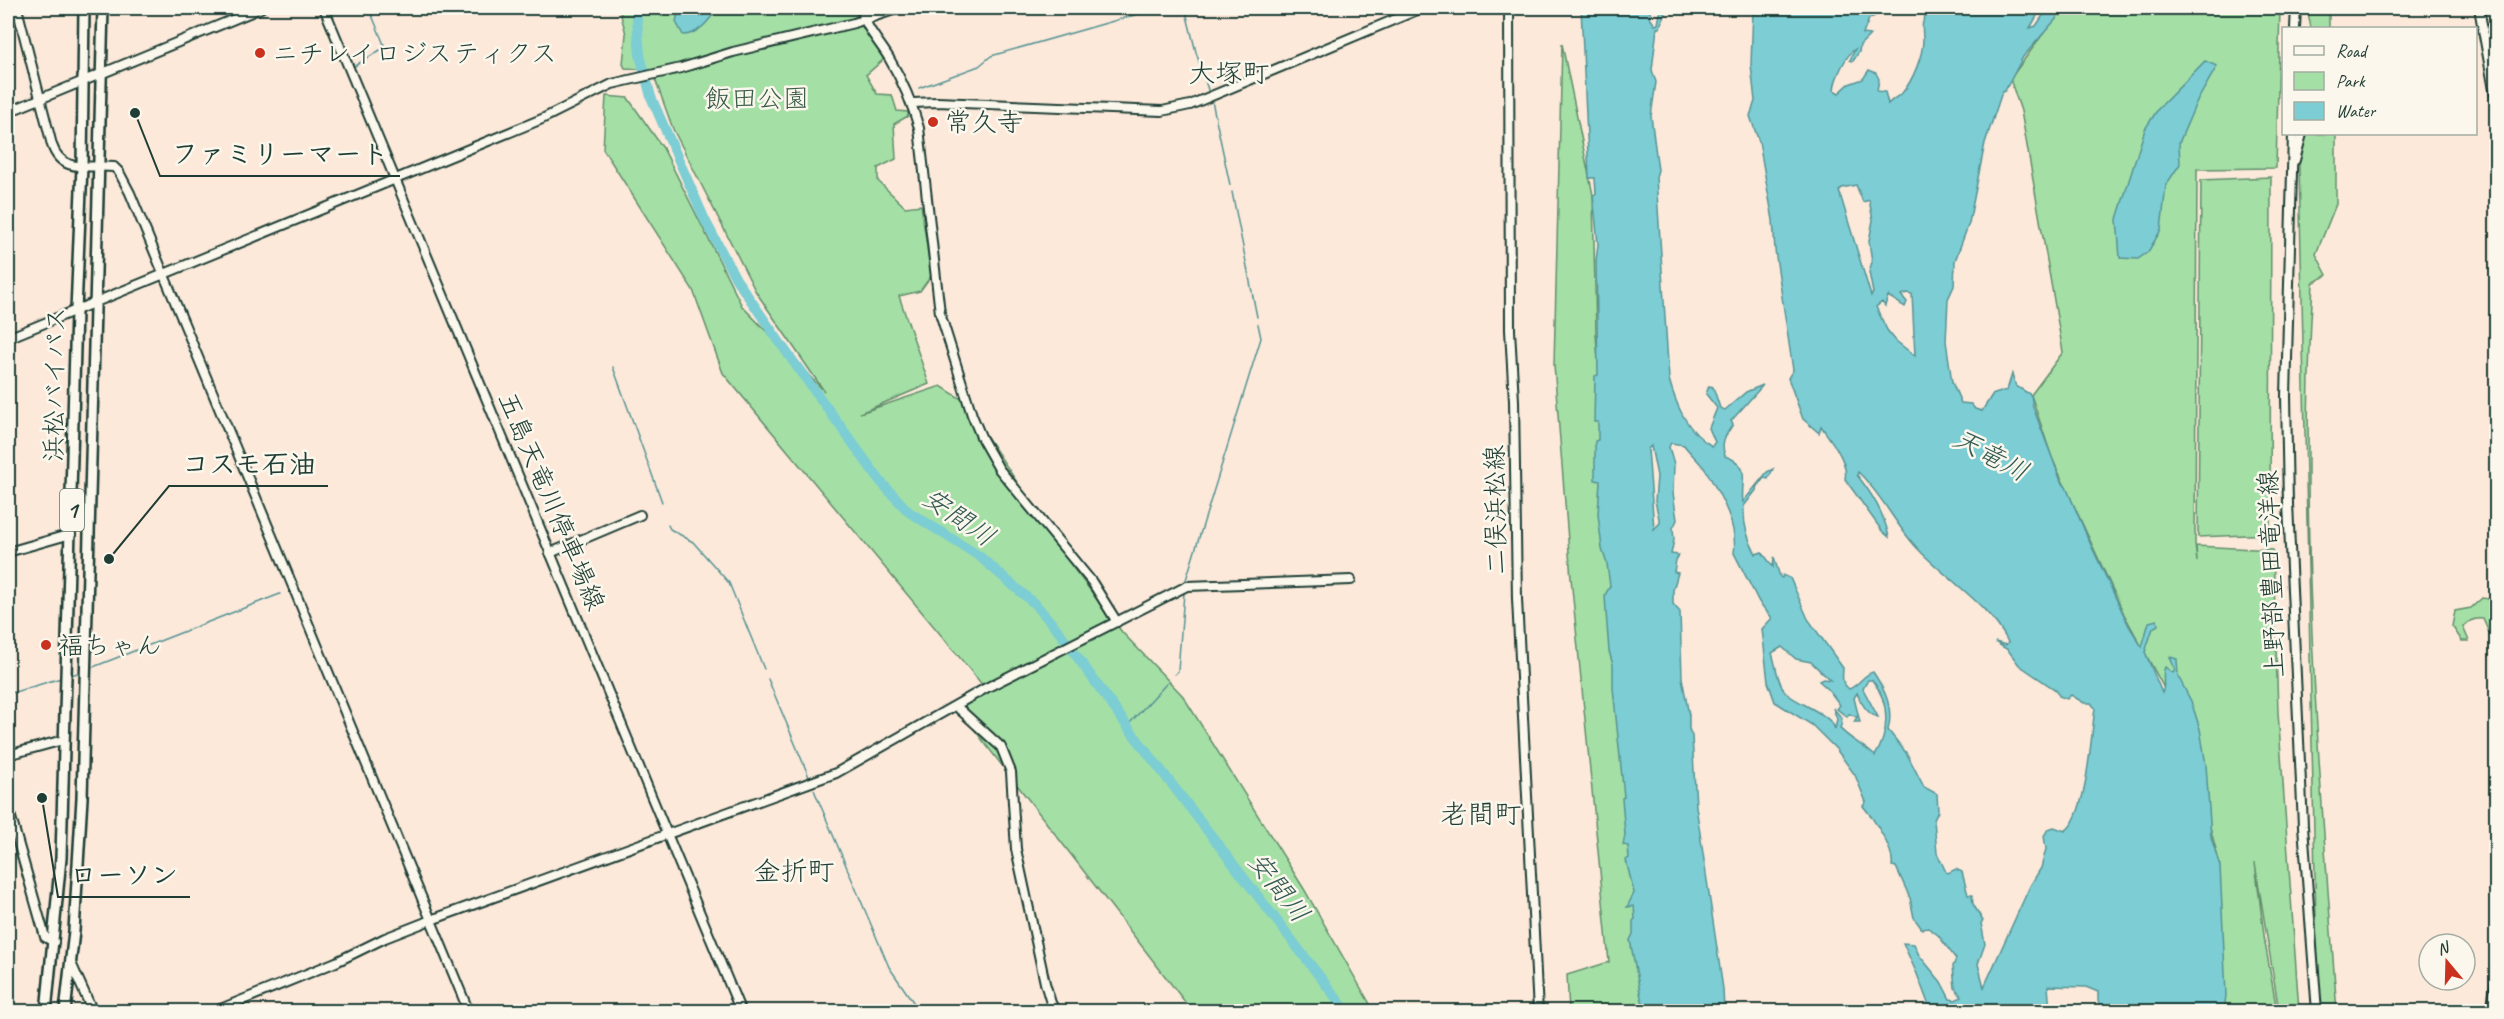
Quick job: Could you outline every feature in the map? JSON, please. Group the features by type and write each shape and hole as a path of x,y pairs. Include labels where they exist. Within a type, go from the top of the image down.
{"highway":[{"name":"浜松バイパス","path":"46,1011 61,858 82,166 84,8"},
{"name":"浜松バイパス","path":"65,1011 71,963 82,798 103,8"}],"street":[{"path":"17,8 52,145 58,159 68,165 114,167 123,178 469,1011"},
{"path":"8,112 261,8"},
{"name":"五島天竜川停車場線","path":"324,8 741,1011"},
{"path":"862,8 864,19 913,103 919,128 940,313 972,415 999,469 1092,582 1117,622"},
{"path":"8,338 396,181 542,119 612,84 681,68 900,8"},
{"path":"913,103 1162,111 1177,109 1422,8"},
{"name":"二俣浜松線","path":"1509,8 1510,330 1518,633 1538,1011"},
{"path":"2295,27 2296,8"},
{"path":"2479,8 2496,101"},
{"name":"上野部豊田竜洋線","path":"2293,135 2286,396 2288,504 2303,826 2317,1011"},
{"path":"2292,173 2302,135"},
{"path":"550,553 640,515"},
{"path":"8,552 71,534"},
{"path":"213,1011 336,962 385,938 431,920 836,773 986,688 1187,586 1351,580"},
{"path":"956,706 1001,747 1011,772 1016,849 1045,983 1056,1011"},
{"path":"8,755 63,740"},
{"path":"8,807 45,937 54,942"},
{"path":"71,963 93,1011"},
{"path":"2492,1011 2496,979"}],"green space":[{"name":"飯田公園","path":"619,8 855,8 858,26 862,23 884,59 866,75 877,94 892,95 897,111 908,112 908,116 894,124 896,159 878,168 878,181 905,207 921,205 931,276 920,291 899,296 929,384 860,413 941,386 963,400 1074,569 1122,632 1183,696 1304,889 1374,1011 1192,1011 956,706 985,688 723,373 693,290 603,149 606,96 628,98 663,148 742,306 824,391 756,292 673,129 654,76 639,69 625,68 623,64 626,34"},
{"path":"2062,8 2280,8 2276,168 2197,169 2195,543 2197,562 2196,546 2273,550 2278,712 2299,1011 2279,1011 2255,863 2265,943 2277,1011 2225,1011 2219,861 2210,827 2202,744 2164,688 2124,614 2052,458 2031,395 2063,352 2021,111 2010,79"},
{"path":"2307,8 2329,8 2329,27 2311,27"},
{"path":"1562,44 1593,195 1596,335 1650,1011 1569,1011 1567,975 1609,962 1571,578 1554,365"},
{"path":"2305,135 2336,135 2336,204 2316,254 2327,275 2313,283 2308,465 2313,648 2337,1012 2318,1011 2299,166"},
{"path":"2271,177 2270,534 2198,537 2201,180"},
{"path":"2482,598 2488,599 2494,616 2490,623 2496,641 2491,637 2483,619 2475,619 2463,627 2469,641 2462,641 2452,626 2455,611 2471,608"}],"water":[{"path":"679,8 718,8 699,30 683,35 676,22"},
{"name":"天竜川","path":"1581,8 1650,8 1650,18 1655,25 1658,24 1661,8 1666,8 1660,28 1657,28 1652,70 1656,82 1651,116 1658,170 1656,177 1669,379 1672,389 1689,426 1712,446 1715,442 1709,428 1717,408 1706,394 1709,386 1713,387 1720,408 1725,410 1746,392 1763,385 1731,421 1733,424 1723,443 1725,456 1734,460 1742,469 1743,502 1767,472 1773,469 1768,479 1764,478 1744,506 1745,525 1751,543 1756,554 1762,552 1773,567 1774,557 1780,577 1782,578 1783,575 1790,578 1808,619 1843,668 1844,684 1849,689 1873,672 1881,686 1889,707 1888,730 1907,754 1924,787 1937,794 1938,811 1934,820 1937,853 1946,872 1956,869 1962,872 1968,895 1972,895 1973,904 1983,921 1981,923 1985,944 1978,964 1984,987 2030,886 2041,868 2046,849 2044,836 2048,829 2054,827 2065,831 2078,810 2087,774 2095,708 2091,703 2084,703 2071,695 2067,699 2059,696 2057,691 2019,665 2008,650 1995,642 2006,645 2008,642 1991,616 1918,549 1858,472 1857,475 1881,512 1889,537 1882,531 1845,479 1842,458 1834,444 1821,426 1819,433 1803,419 1788,378 1793,370 1775,250 1773,220 1759,142 1750,116 1755,101 1751,65 1753,8 1889,8 1869,19 1863,34 1870,35 1860,45 1859,52 1853,61 1850,60 1855,49 1848,56 1839,73 1834,90 1839,93 1849,84 1863,79 1869,70 1876,73 1879,79 1877,91 1885,92 1888,104 1903,92 1917,67 1923,46 1923,23 1927,13 1923,8 2038,8 2037,16 2030,28 2036,26 2048,8 2061,8 2056,19 2023,57 2005,91 2002,92 1985,143 1969,223 1955,261 1954,286 1948,299 1946,341 1952,382 1961,403 1971,404 1975,409 1982,411 1992,395 2007,390 2012,374 2016,386 2031,395 2033,407 2061,481 2066,487 2129,626 2142,647 2149,622 2157,620 2158,625 2153,628 2145,652 2162,693 2165,667 2173,673 2175,670 2170,657 2177,659 2178,676 2191,701 2200,729 2206,765 2211,837 2220,866 2226,995 2224,1011 2122,1012 2120,1009 2119,1011 2106,1011 2098,1001 2098,992 2086,987 2048,986 2050,1011 1931,1011 1903,943 1914,944 1919,955 1941,982 1950,999 1955,1000 1962,997 1955,988 1953,966 1956,959 1938,935 1928,928 1922,929 1914,918 1910,898 1896,867 1892,866 1887,843 1863,806 1866,802 1855,775 1836,749 1812,725 1775,702 1768,682 1762,629 1772,618 1759,602 1734,553 1735,543 1731,522 1708,474 1684,445 1671,443 1669,447 1674,464 1673,493 1677,520 1673,528 1674,540 1671,554 1679,555 1674,572 1678,573 1673,590 1673,604 1680,612 1682,678 1692,736 1696,806 1723,989 1724,1011 1646,1011 1630,940 1635,919 1634,906 1627,907 1634,893 1626,860 1629,858 1628,846 1623,845 1625,835 1622,798 1624,797 1605,595 1610,586 1602,549 1598,514 1600,481 1595,480 1595,441 1598,440 1598,422 1594,422 1595,376 1598,375 1596,261 1598,244 1593,195 1596,194 1595,178 1589,178","holes":["1856,185 1863,202 1869,200 1873,220 1869,241 1872,262 1869,272 1873,293 1871,296 1839,191 1842,188","1912,294 1915,356 1896,341 1887,330 1876,307 1882,302 1885,306 1888,296 1905,307 1907,302 1901,295","1651,446 1657,476 1655,501 1660,523 1654,529 1648,449","1782,647 1796,659 1811,662 1830,680 1819,681 1840,705 1837,709 1847,717 1849,714 1857,717 1854,722 1860,722 1854,698 1857,693 1865,708 1878,717 1863,689 1868,680 1872,680 1882,698 1886,718 1883,738 1875,756 1840,728 1841,717 1833,708 1837,719 1835,729 1821,714 1786,693 1779,680 1772,653"]},
{"path":"2205,61 2217,66 2196,103 2179,143 2180,164 2166,185 2161,230 2148,252 2138,259 2120,258 2117,219 2145,129 2158,109"}],"waterway":[{"path":"353,67 385,47 369,8"},
{"name":"安間川","path":"636,8 640,55 651,97 705,220 736,279 790,357 881,482 909,512 979,556 1036,605 1060,633 1127,726 1347,1012"},
{"path":"919,88 979,66 991,56 1159,8"},
{"path":"1185,8 1209,93"},
{"path":"1212,101 1230,185"},
{"path":"1232,192 1257,317"},
{"path":"1185,583 1261,338 1258,324"},
{"path":"613,367 662,502"},
{"path":"668,525 670,529 693,542 729,583 764,669"},
{"path":"1175,674 1178,671 1184,593"},
{"path":"88,669 280,594"},
{"path":"71,675 81,672"},
{"path":"8,694 61,678"},
{"path":"768,679 809,777"},
{"path":"1127,726 1168,682"},
{"path":"814,790 889,967 920,1012"}],"place":[{"name":"ニチレイロジスティクス","path":"260,53"},
{"name":"ファミリーマート","path":"135,113"},
{"name":"常久寺","path":"933,122"},
{"name":"コスモ石油","path":"109,559"},
{"name":"福ちゃん","path":"46,645"},
{"name":"ローソン","path":"42,798"}],"district":[{"name":"大塚町","path":"1229,73"},
{"name":"老間町","path":"1481,814"},
{"name":"金折町","path":"794,871"}]}
